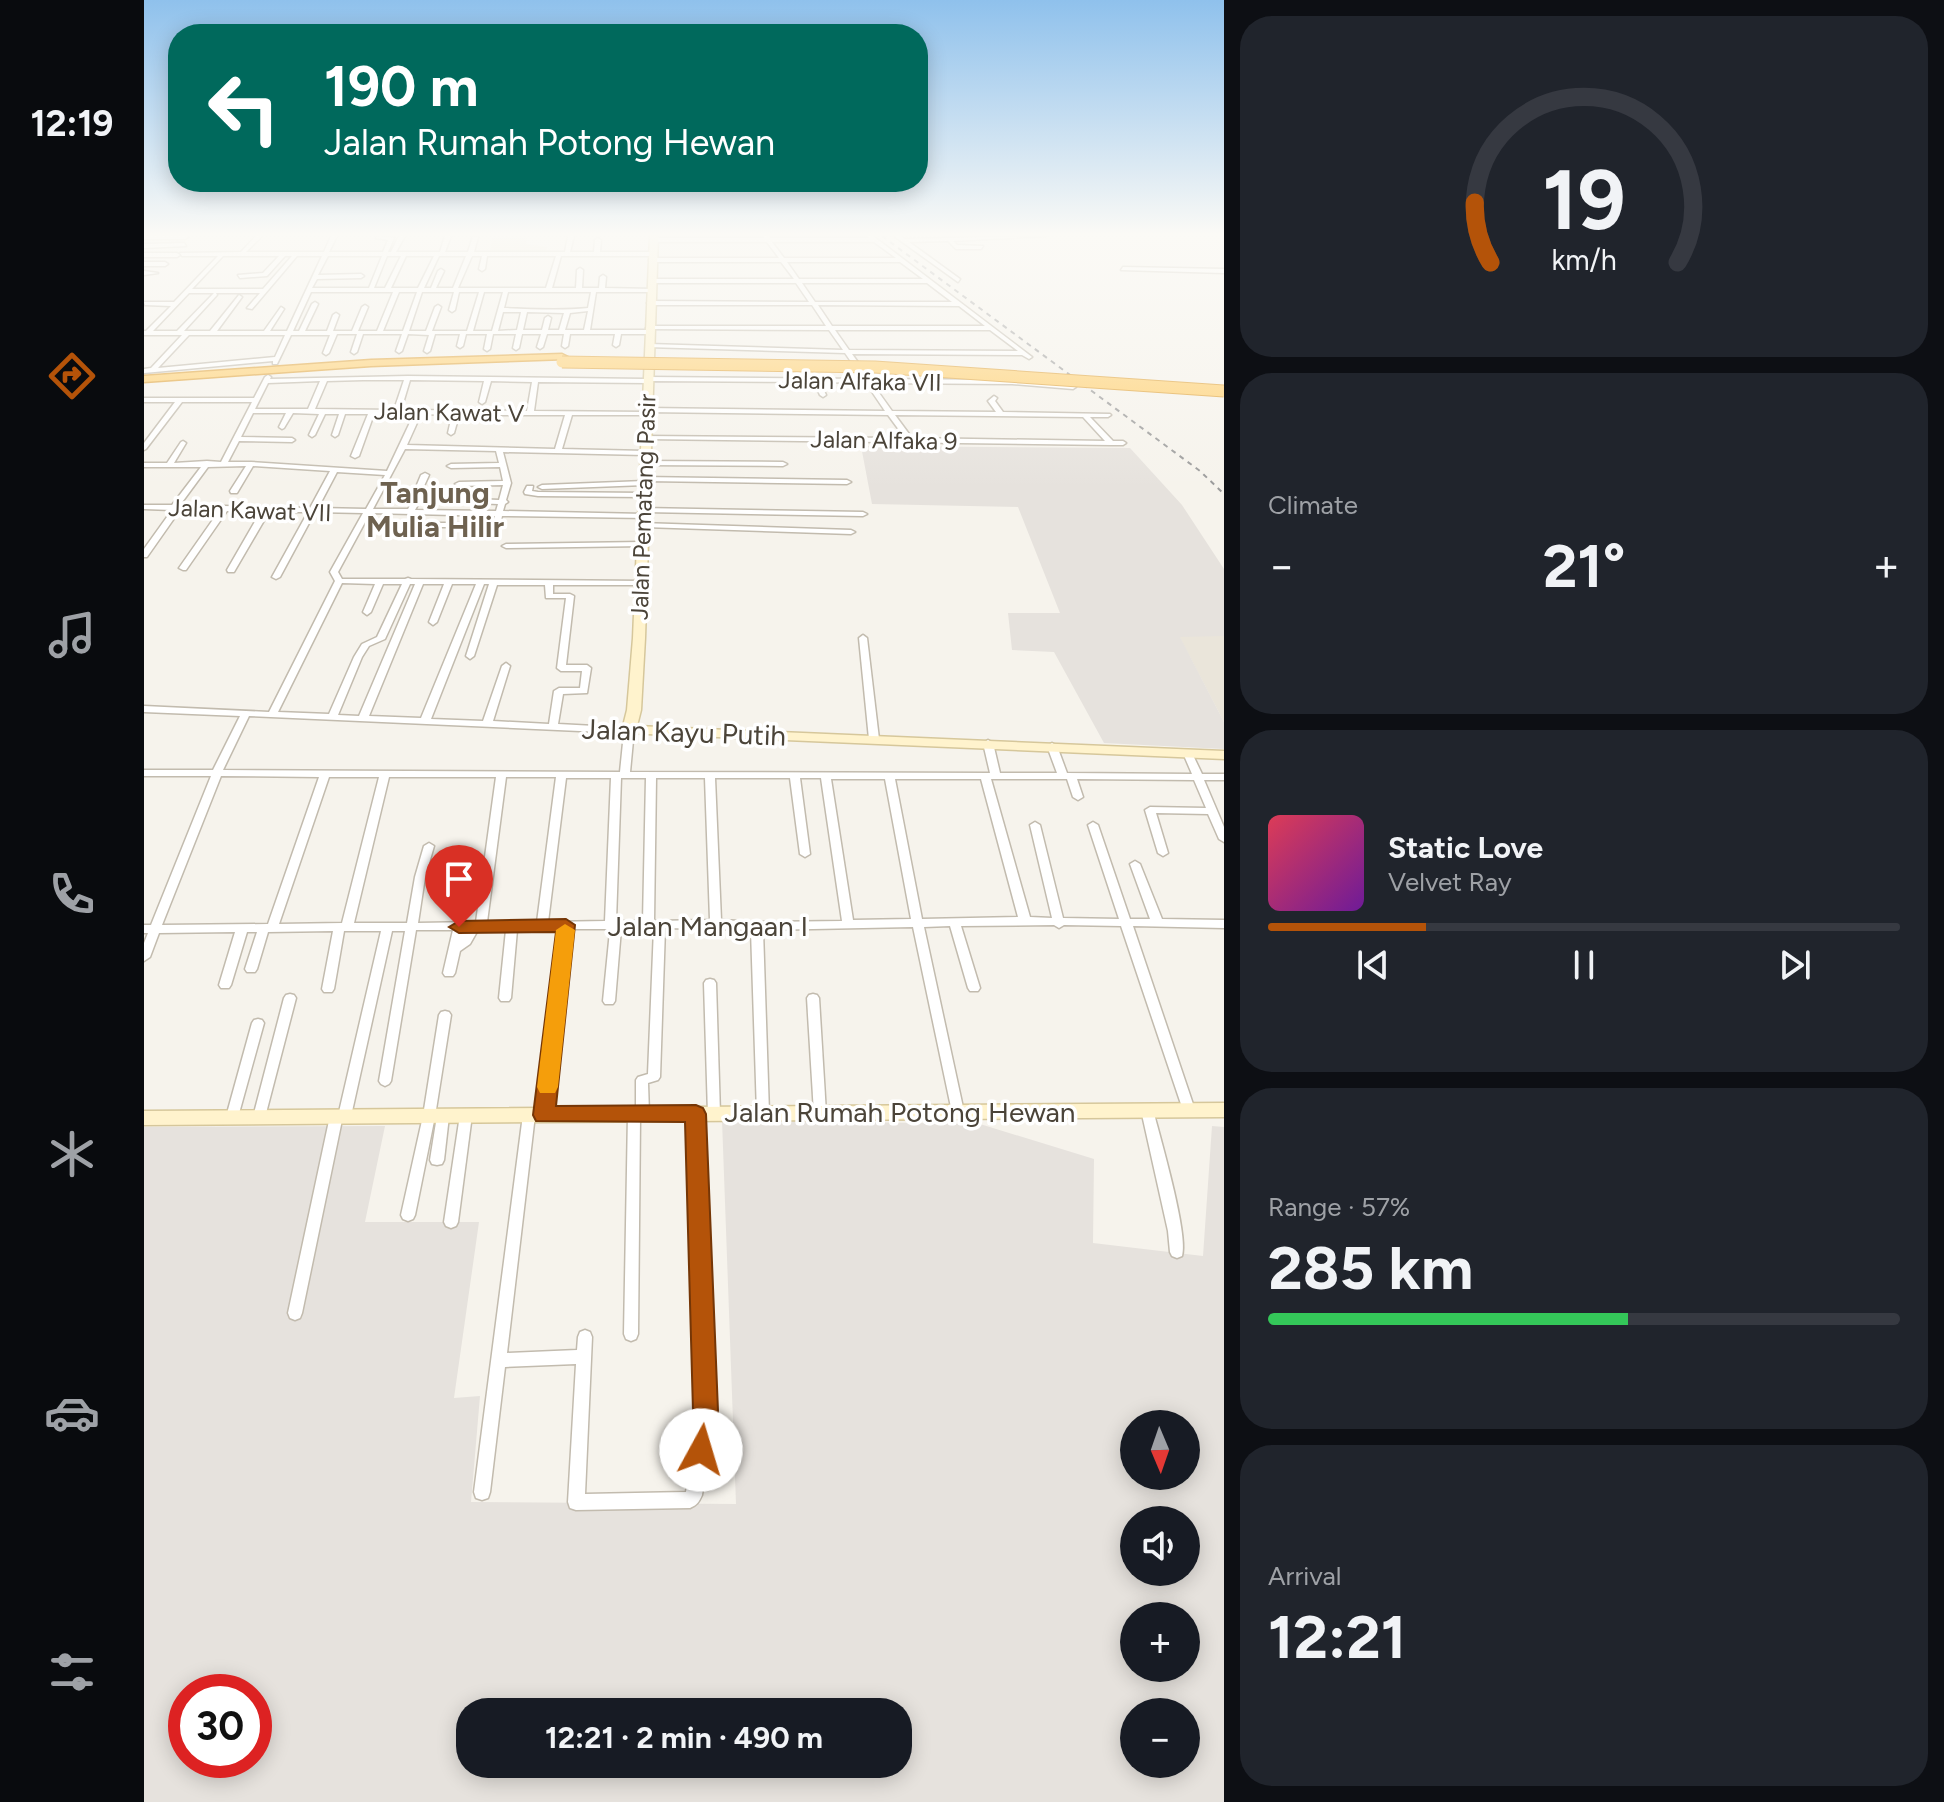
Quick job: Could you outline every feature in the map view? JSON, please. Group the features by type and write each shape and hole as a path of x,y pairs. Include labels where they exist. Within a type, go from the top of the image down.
{"highway":[{"path":"145,377 513,353 875,367 1224,388"},
{"path":"145,377 166,385 563,355"}],"street":[{"path":"145,377 192,320"},
{"path":"212,333 222,320"},
{"path":"265,334 274,320"},
{"path":"145,377 276,361 294,320"},
{"path":"301,334 307,320"},
{"path":"326,353 335,320"},
{"path":"354,352 361,320"},
{"path":"379,333 384,320"},
{"path":"399,351 410,320"},
{"path":"427,351 434,320"},
{"path":"460,346 471,320"},
{"path":"487,349 496,320"},
{"path":"513,353 522,320"},
{"path":"540,347 547,320"},
{"path":"563,355 567,320"},
{"path":"589,345 590,320"},
{"name":"Jalan Pematang Pasir","path":"629,730 634,710 644,517 650,320"},
{"path":"825,320 910,441"},
{"path":"649,346 1026,355 981,320"},
{"path":"293,323 306,323"},
{"path":"710,328 721,347"},
{"path":"146,334 991,328"},
{"path":"616,345 618,332"},
{"path":"966,342 976,354"},
{"path":"397,411 408,378"},
{"name":"Jalan Alfaka VII","path":"256,400 267,379 816,380 980,382 1073,387"},
{"path":"482,402 488,379"},
{"path":"311,411 324,380"},
{"path":"530,413 535,380"},
{"path":"816,380 823,395"},
{"path":"952,382 958,391"},
{"path":"980,382 984,391"},
{"path":"158,400 166,385"},
{"path":"994,398 991,401 1001,414"},
{"path":"144,400 256,400 224,463"},
{"path":"144,448 180,400"},
{"path":"960,403 967,414"},
{"path":"1045,403 1054,414"},
{"name":"Jalan Kawat V","path":"252,411 1108,415"},
{"path":"282,427 291,411"},
{"path":"312,435 323,411"},
{"path":"335,435 343,411"},
{"path":"355,456 372,411"},
{"path":"339,581 334,572 365,512 405,447 419,411"},
{"path":"451,433 456,412"},
{"path":"558,451 569,413"},
{"path":"1084,414 1111,443"},
{"name":"Jalan Alfaka 9","path":"646,437 1123,443"},
{"path":"237,439 292,440"},
{"path":"170,464 183,443"},
{"path":"405,447 558,451 783,464"},
{"path":"435,525 494,526 501,514 507,483 499,450"},
{"path":"144,555 207,463"},
{"path":"144,465 224,463 388,473"},
{"path":"234,491 251,464"},
{"path":"451,466 501,465"},
{"path":"276,577 335,469"},
{"path":"410,512 423,489 419,487 425,475"},
{"path":"645,486 527,491 536,487 847,482"},
{"path":"459,484 507,483"},
{"path":"451,500 504,502"},
{"name":"Jalan Kawat VII","path":"144,507 644,517"},
{"path":"183,568 224,509"},
{"path":"231,570 266,510"},
{"path":"644,517 863,514"},
{"path":"644,517 851,532"},
{"path":"506,546 642,544"},
{"path":"367,612 381,580"},
{"path":"333,716 358,657 366,644 381,639 408,580"},
{"path":"339,581 640,583"},
{"path":"272,714 339,581"},
{"path":"433,622 449,581"},
{"path":"425,721 481,581"},
{"path":"470,656 494,581"},
{"path":"363,718 420,582"},
{"path":"529,597 531,582"},
{"path":"549,582 548,595 570,596 561,668 587,668 584,691 559,691 553,727"},
{"path":"459,636 475,636"},
{"path":"863,638 874,739"},
{"path":"487,724 506,666"},
{"name":"Jalan Kayu Putih","path":"144,709 1224,755"},
{"path":"144,957 150,929 246,713"},
{"path":"609,1001 621,776 629,730"},
{"path":"988,743 990,777 1025,921"},
{"path":"1052,746 1078,797"},
{"path":"1188,753 1224,839"},
{"path":"144,773 1224,777"},
{"path":"251,969 325,774"},
{"path":"328,989 385,774"},
{"path":"454,949 466,941 478,926 501,776"},
{"path":"542,925 561,776"},
{"path":"631,1334 638,1114 642,1080 654,1077 651,776"},
{"path":"710,776 716,924"},
{"path":"795,777 805,854"},
{"path":"826,777 848,925"},
{"path":"890,777 904,864 920,924 958,1112"},
{"path":"1163,853 1150,810 1212,811"},
{"path":"1035,825 1059,924"},
{"path":"1093,825 1189,1110"},
{"path":"385,1081 420,877 429,846"},
{"path":"1135,864 1157,922"},
{"name":"Jalan Mangaan I","path":"150,929 757,926 1025,921 1059,924 1224,924"},
{"path":"955,923 974,988"},
{"path":"482,1492 498,1360 566,925"},
{"path":"757,926 763,1113"},
{"path":"295,1313 387,927"},
{"path":"449,973 459,927"},
{"path":"505,998 512,927"},
{"path":"225,985 242,929"},
{"path":"585,1337 576,1502 690,1500 694,1495 706,1411 705,1114 710,983"},
{"path":"259,1117 290,998"},
{"path":"813,998 820,1113"},
{"path":"437,1160 436,1116 445,1015"},
{"path":"232,1117 258,1023"},
{"path":"1147,1110 1177,1252"},
{"name":"Jalan Rumah Potong Hewan","path":"144,1118 1224,1110"},
{"path":"451,1222 466,1115"},
{"path":"408,1215 436,1116"},
{"path":"498,1360 584,1357"}],"shaded area":[{"path":"861,446 1130,448 1182,505 1224,569 1224,636 1180,637 1224,722 1224,749 1104,743 1054,652 1012,650 1008,613 1060,613 1018,507 872,504"},
{"path":"1179,636 1224,636 1224,722"},
{"path":"722,1120 980,1124 1094,1159 1093,1243 1203,1256 1212,1126 1224,1127 1224,1802 144,1802 144,1127 385,1126 365,1222 479,1222 454,1398 480,1396 471,1502 736,1504"}],"railway":[{"path":"996,320 1200,471 1224,494"}],"slow traffic":[{"path":"547,1087 565,930"}],"district":[{"name":"Tanjung Mulia Hilir","path":"435,509"}],"route":[{"path":"459,927 566,925 544,1115 696,1114 706,1411 701,1450"}]}
